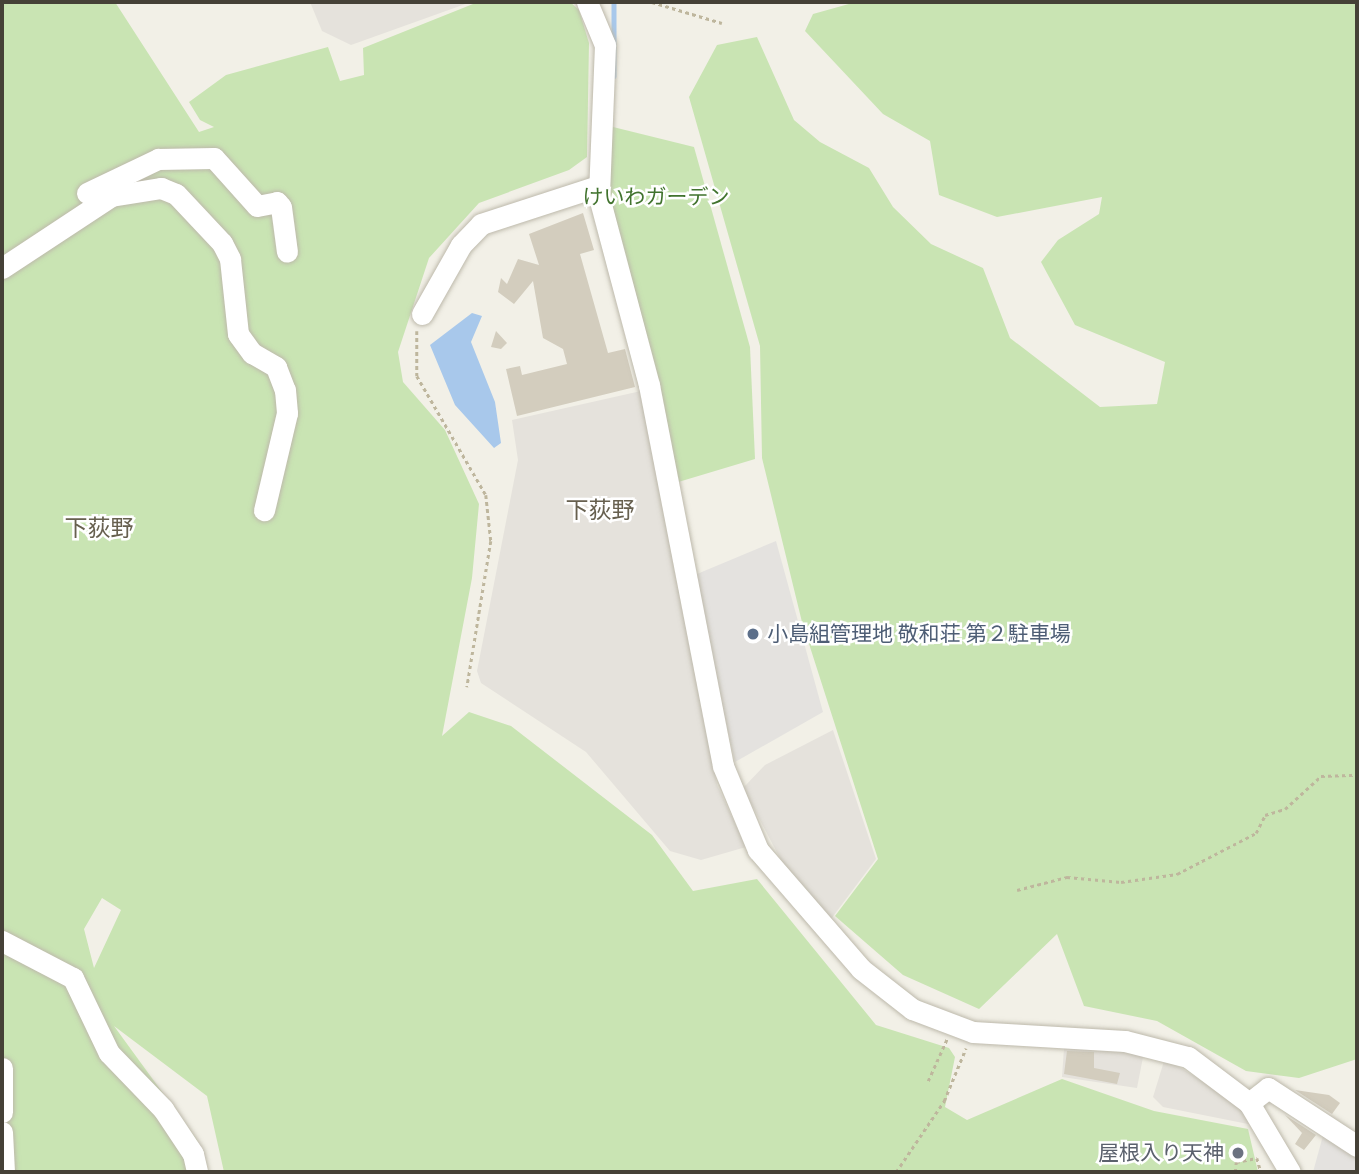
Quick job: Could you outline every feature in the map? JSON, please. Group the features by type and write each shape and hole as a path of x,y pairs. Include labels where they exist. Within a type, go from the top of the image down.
{"street":[{"path":"587,2 605,44 598,186 640,346 723,766 737,808 772,870 861,969 912,1009 973,1032 1144,1044 1204,1066 1249,1103 1290,1172"},
{"path":"2,251 67,203 158,159 214,158 257,206 277,202 281,207 286,248"},
{"path":"422,314 461,245 481,224 598,186"},
{"path":"2,268 103,200 134,190 176,194 222,243 230,259 239,334 252,353 276,367 285,390 286,413 264,509"},
{"path":"2,941 74,978 109,1053 163,1108 193,1154 197,1172"},
{"path":"2,1068 2,1112"},
{"path":"1249,1103 1268,1088 1357,1146"},
{"path":"2,1132 4,1172"}],"path":[{"path":"652,2 723,23"},
{"path":"422,314 417,376 486,495 491,541 467,687"},
{"path":"1017,890 1066,877 1121,883 1177,874 1256,833 1265,815 1285,809 1321,776 1357,775"},
{"path":"896,1172 944,1101 973,1032"},
{"path":"928,1081 941,1057"},
{"path":"1235,1172 1236,1162 1257,1158 1261,1172"}],"shaded area":[{"path":"310,2 471,2 351,45 322,31"},
{"path":"641,391 717,785 746,847 701,860 670,851 586,752 481,683 477,671 518,460 512,420"},
{"name":"小島組管理地 敬和荘 第２駐車場","path":"776,541 823,712 735,762 695,590 697,574"},
{"path":"833,730 876,859 831,919 782,862 743,788 765,765"},
{"path":"1064,1048 1144,1052 1137,1088 1062,1077"},
{"path":"1165,1058 1237,1103 1253,1125 1163,1107 1153,1097"},
{"path":"1324,1132 1357,1152 1357,1172 1313,1172"}],"green space":[{"path":"2,2 115,2 199,132 214,127 200,120 189,102 226,75 328,47 340,81 364,75 363,48 478,2 570,2 579,10 589,43 587,157 569,170 479,203 429,258 398,352 403,382 445,430 479,504 472,578 442,736 469,712 511,726 652,835 693,891 757,879 876,1025 949,1048 955,1057 945,1107 967,1120 1062,1079 1154,1111 1248,1129 1258,1172 224,1172 207,1096 114,1026 197,1140 206,1172 2,1172","holes":["102,898 121,910 94,968 84,929"]},
{"path":"856,2 1357,2 1357,1059 1299,1078 1246,1071 1157,1021 1084,1006 1057,934 979,1009 903,975 835,916 878,859 802,622 762,458 760,346 689,97 717,45 757,37 794,120 820,142 869,168 893,207 931,244 983,268 1010,338 1100,407 1157,404 1165,362 1075,325 1041,262 1058,240 1099,214 1102,197 997,217 939,195 930,141 883,114 805,31 813,14"},
{"name":"けいわガーデン","path":"609,126 694,147 750,347 755,459 675,483 606,207"}],"water":[{"path":"472,313 482,316 471,342 495,402 501,443 494,448 455,405 430,345"}],"building":[{"path":"583,213 594,250 580,254 608,353 625,349 635,387 517,416 506,369 520,366 522,375 567,364 563,349 543,338 533,281 514,304 498,292 501,278 507,284 518,259 539,265 529,234"},
{"path":"496,331 507,343 501,349 491,347"},
{"path":"1067,1051 1094,1052 1094,1068 1120,1073 1117,1084 1064,1074"},
{"path":"1295,1090 1329,1095 1340,1103 1332,1114"},
{"path":"1285,1115 1316,1135 1304,1150 1295,1144 1302,1133"}],"waterway":[{"path":"614,2 614,76"}],"place":[{"name":"小島組管理地 敬和荘 第２駐車場","path":"753,634"},
{"name":"屋根入り天神","path":"1238,1153"}],"district":[{"name":"下荻野","path":"600,511"},
{"name":"下荻野","path":"99,529"}]}
